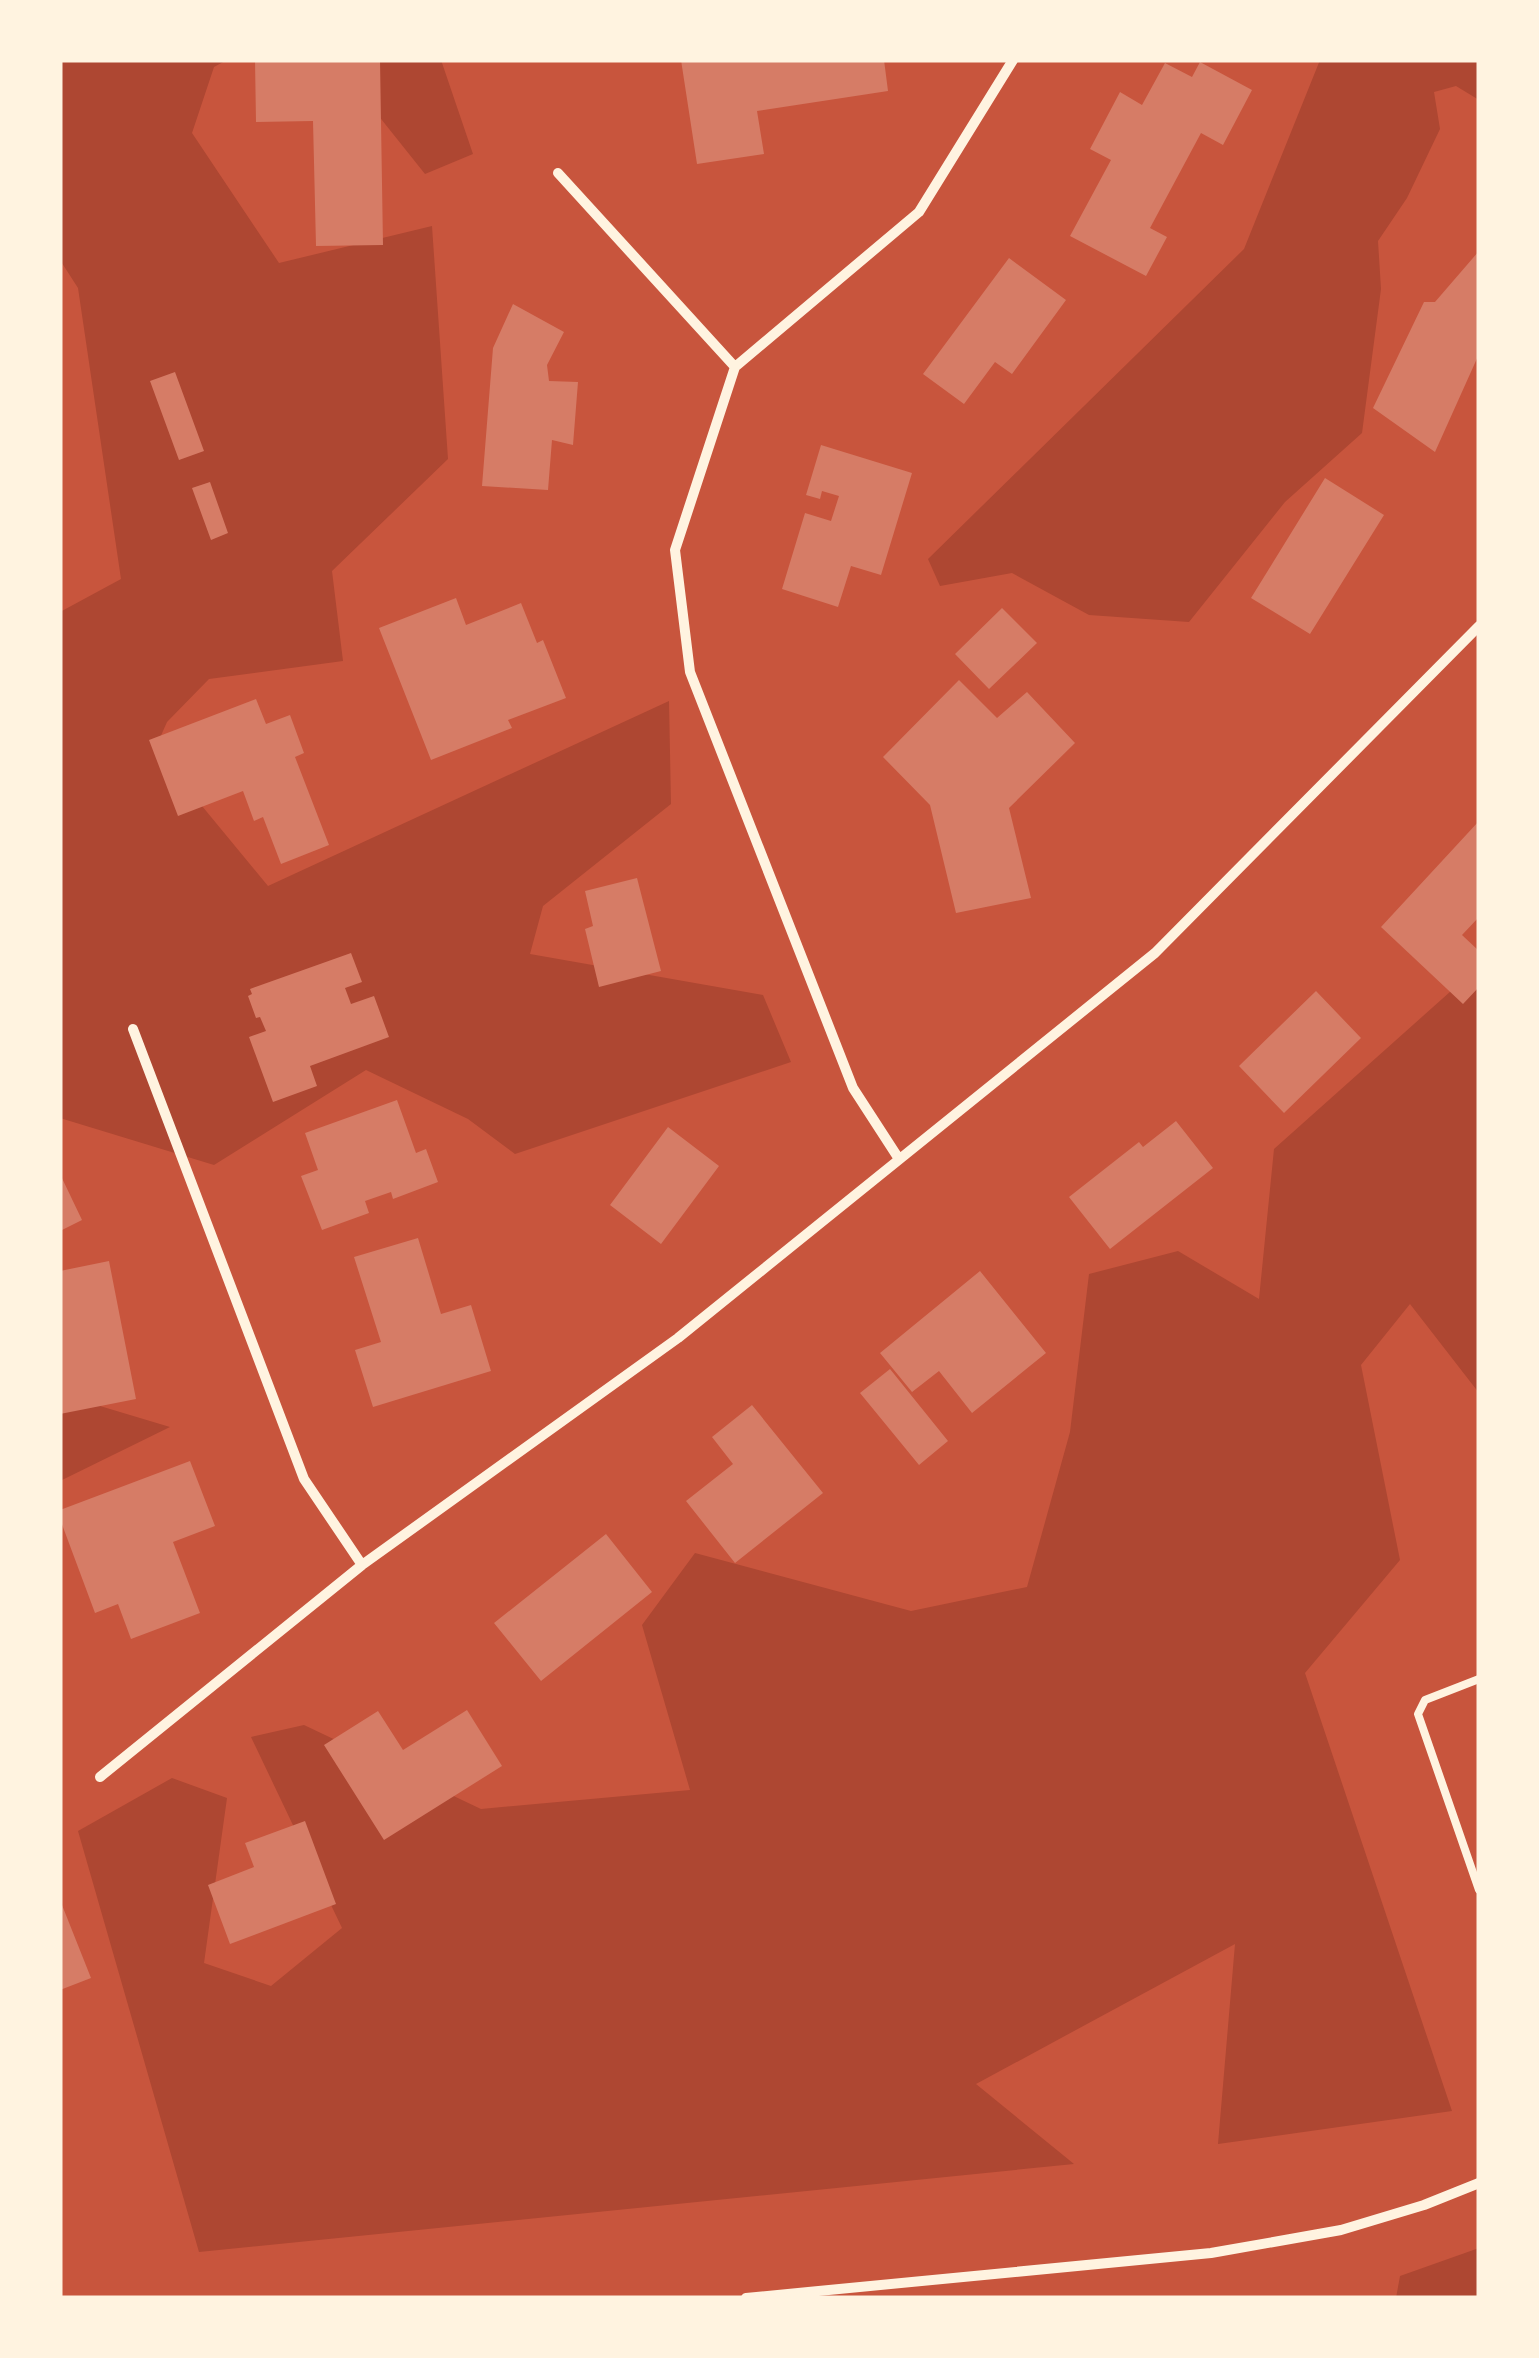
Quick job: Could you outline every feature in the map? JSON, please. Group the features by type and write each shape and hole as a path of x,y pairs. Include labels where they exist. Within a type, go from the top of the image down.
{"street":[{"path":"899,1159 853,1088 690,672 674,550 735,367 919,212 1014,60"},
{"path":"558,173 735,367"},
{"path":"100,1777 362,1564 678,1338 1155,954 1479,626"},
{"path":"133,1029 304,1479 362,1564"},
{"path":"746,2298 1211,2253 1341,2230 1424,2206 1479,2183"}],"lane":[{"path":"1479,1679 1425,1700 1418,1714 1479,1890"}],"shaded area":[{"path":"60,60 227,60 214,67 192,133 279,263 432,226 448,459 332,571 343,661 209,679 167,722 155,749 268,886 669,701 671,804 543,906 530,954 763,995 791,1062 515,1154 468,1119 366,1070 214,1165 60,1118 60,612 121,579 78,288 60,260"},
{"path":"334,60 441,60 473,154 425,174"},
{"path":"1320,60 1479,60 1479,100 1456,86 1434,92 1440,129 1407,198 1378,241 1381,289 1362,433 1285,502 1189,622 1089,615 1012,573 940,586 928,559 1244,249"},
{"path":"1479,966 1479,1393 1410,1304 1361,1365 1400,1560 1305,1673 1452,2111 1218,2144 1235,1944 976,2084 1074,2164 199,2252 78,1831 172,1778 227,1798 204,1963 271,1986 342,1928 251,1737 304,1725 481,1809 690,1790 642,1625 695,1553 911,1611 1027,1587 1070,1432 1089,1274 1178,1251 1259,1299 1274,1149"},
{"path":"60,1394 170,1427 60,1481"},
{"path":"1479,2248 1479,2298 1396,2298 1400,2276"}],"building":[{"path":"255,60 380,60 383,245 316,246 313,121 256,122"},
{"path":"681,60 884,60 888,91 757,111 764,154 697,164"},
{"path":"1200,62 1252,90 1223,145 1201,133 1150,228 1167,237 1146,276 1070,236 1111,160 1090,149 1120,92 1142,105 1165,63 1192,77"},
{"path":"1479,251 1479,354 1435,452 1373,408 1424,302 1435,302"},
{"path":"1009,258 1066,300 1012,374 995,362 964,404 923,374"},
{"path":"513,304 564,332 547,365 549,381 578,382 573,445 552,440 548,490 482,486 493,348"},
{"path":"175,372 204,451 179,460 150,381"},
{"path":"821,445 912,473 881,575 851,566 838,607 782,589 805,513 831,521 839,496 822,491 820,499 806,495"},
{"path":"1325,478 1384,515 1310,634 1251,598"},
{"path":"210,482 228,533 211,540 192,488"},
{"path":"456,598 466,625 521,603 537,643 543,640 566,698 508,720 512,728 431,760 379,628"},
{"path":"1002,608 1037,643 989,689 955,654"},
{"path":"959,680 997,718 1027,692 1075,743 1009,808 1031,898 956,913 930,805 883,757"},
{"path":"256,699 266,724 290,715 304,753 295,757 329,845 281,864 263,817 254,821 243,791 178,816 149,740"},
{"path":"1479,821 1479,917 1462,935 1479,951 1479,987 1463,1004 1381,927"},
{"path":"637,878 661,971 599,987 585,929 593,926 585,891"},
{"path":"351,953 362,982 345,988 351,1004 374,996 389,1037 310,1066 317,1086 273,1102 249,1037 266,1031 260,1017 256,1018 248,996 252,994 250,989"},
{"path":"1316,991 1361,1038 1284,1113 1239,1066"},
{"path":"397,1100 416,1153 426,1149 438,1182 393,1199 391,1192 365,1201 369,1213 322,1230 301,1176 318,1170 305,1133"},
{"path":"1176,1121 1213,1168 1110,1249 1069,1197 1139,1142 1143,1147"},
{"path":"668,1127 719,1166 661,1244 610,1205"},
{"path":"60,1174 82,1220 60,1231"},
{"path":"418,1238 441,1314 471,1305 491,1371 373,1407 355,1350 381,1342 354,1257"},
{"path":"109,1261 136,1399 60,1414 60,1271"},
{"path":"980,1271 1046,1353 972,1413 939,1371 912,1392 880,1353"},
{"path":"890,1369 948,1441 919,1465 860,1393"},
{"path":"752,1405 823,1493 735,1563 686,1501 733,1464 712,1437"},
{"path":"190,1461 215,1526 173,1542 200,1613 131,1639 118,1604 95,1613 60,1510"},
{"path":"606,1534 652,1592 541,1681 494,1623"},
{"path":"467,1710 502,1766 384,1840 324,1745 378,1711 403,1750"},
{"path":"305,1821 336,1904 230,1944 208,1885 254,1867 245,1843"},
{"path":"60,1900 91,1978 60,1990"}]}
